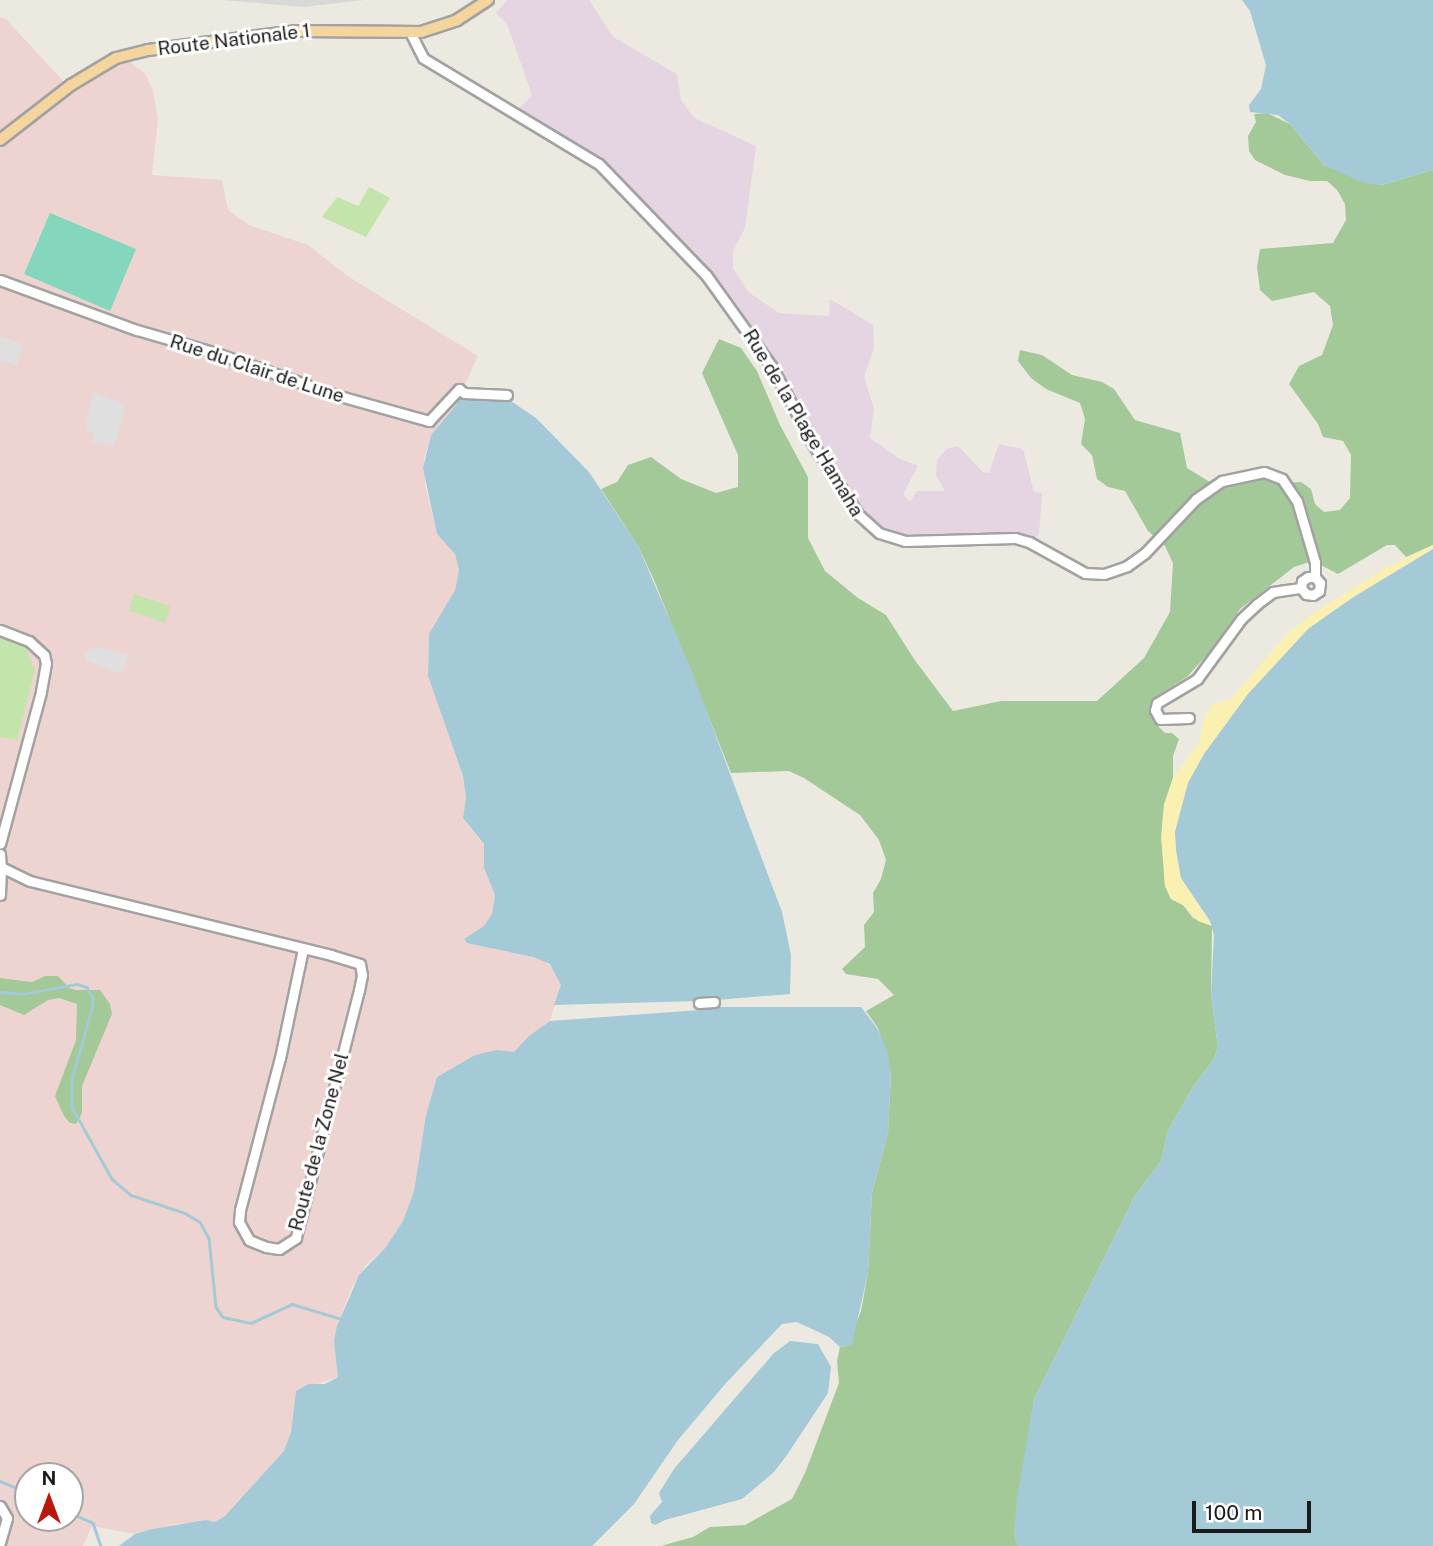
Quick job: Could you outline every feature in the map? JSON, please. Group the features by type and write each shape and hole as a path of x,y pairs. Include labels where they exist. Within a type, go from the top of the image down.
{"main road":[{"name":"Route Nationale 1","path":"0,139 71,85 116,58 148,50 297,31 410,32 457,20 488,0"}],"street":[{"name":"Rue de la Plage Hamaha","path":"410,32 423,58 599,164 706,275 772,367 814,446 858,514 879,533 905,541 1015,538 1029,542 1086,573 1104,574 1127,566 1145,553 1196,499 1222,481 1264,471 1282,480 1297,501 1315,562 1315,577"},
{"name":"Rue du Clair de Lune","path":"0,279 137,330 232,358 336,395 429,421 459,389 464,393 506,394"},
{"path":"1315,577 1320,587 1317,594 1306,594 1301,588 1304,579 1315,577"},
{"path":"1189,718 1160,719 1155,710 1157,703 1198,679 1241,619 1257,604 1273,592 1301,588"},
{"path":"0,631 29,641 44,655 46,663 41,692 0,844"},
{"path":"0,854 0,895"},
{"name":"Route de la Zone Nel","path":"1,867 30,881 303,949 360,964 362,975 296,1238 279,1249 249,1240 239,1222 280,1058 303,949"},
{"path":"699,1003 714,1002"},
{"path":"0,1506 7,1518 0,1543"}],"shaded area":[{"path":"223,0 365,0 303,7"},
{"path":"507,0 589,0 613,37 677,74 681,100 694,118 756,146 745,228 733,251 733,268 748,292 779,313 829,316 830,299 873,325 874,348 864,377 874,408 870,438 898,458 918,466 903,494 910,502 917,491 945,491 936,475 937,460 947,449 958,446 983,472 989,473 999,444 1023,449 1034,492 1042,493 1039,534 1029,542 905,541 864,523 772,367 706,275 599,164 516,112 532,95 507,24 496,13"},
{"path":"0,17 6,19 63,81 77,88 128,60 145,74 153,91 158,119 152,175 222,180 228,210 249,225 308,245 349,277 478,356 456,404 431,435 424,458 425,484 437,534 455,554 459,570 455,590 429,634 428,676 463,776 466,798 463,818 484,845 484,868 495,895 492,914 484,926 464,939 543,960 555,970 561,985 550,1021 514,1053 475,1055 437,1077 426,1115 414,1191 403,1221 386,1247 366,1265 351,1289 337,1326 338,1377 296,1391 291,1432 284,1451 224,1517 214,1522 175,1524 135,1534 92,1526 83,1546 0,1546"},
{"path":"0,336 23,344 17,365 0,361"},
{"path":"93,392 126,405 114,446 92,442 94,434 85,430"},
{"path":"97,647 129,655 122,674 86,660 83,652"}],"green space":[{"path":"1267,113 1290,124 1324,165 1373,183 1382,185 1433,170 1433,545 1406,557 1395,545 1387,545 1338,574 1313,561 1294,567 1240,609 1213,648 1188,676 1152,699 1149,708 1154,722 1165,733 1172,733 1179,739 1173,756 1173,778 1162,825 1165,885 1171,899 1183,905 1193,918 1212,926 1211,995 1218,1047 1214,1059 1193,1087 1168,1131 1161,1161 1135,1196 1034,1399 1014,1533 1018,1546 661,1546 693,1537 710,1527 745,1525 792,1499 805,1473 839,1383 837,1361 840,1347 847,1346 861,1311 868,1272 872,1193 888,1133 891,1072 878,1028 866,1011 894,995 878,979 846,974 842,969 865,947 864,925 874,912 873,893 881,879 886,860 879,840 860,815 789,771 731,773 654,580 638,546 601,489 617,482 628,465 651,457 681,479 716,493 738,487 738,455 702,373 719,339 741,348 757,371 780,425 808,477 808,538 825,571 858,598 886,615 914,659 953,711 1001,701 1097,701 1144,658 1170,612 1173,563 1165,546 1148,531 1125,491 1108,487 1097,479 1092,455 1081,444 1085,419 1080,403 1046,389 1031,378 1018,361 1020,350 1042,355 1072,375 1102,382 1114,389 1135,420 1180,433 1187,468 1218,487 1256,477 1276,483 1301,482 1311,489 1315,504 1324,512 1340,510 1350,498 1351,455 1343,441 1323,437 1318,424 1289,384 1299,366 1322,355 1333,325 1330,306 1314,292 1272,301 1260,290 1257,267 1260,249 1333,243 1346,220 1345,204 1337,190 1327,181 1310,181 1285,175 1255,160 1249,151 1248,136 1256,122 1254,114"},
{"path":"369,187 390,198 366,237 322,217 337,197 358,206"},
{"path":"50,213 136,249 110,311 24,274"},
{"path":"134,594 170,606 165,623 129,610"},
{"path":"0,636 17,640 25,646 35,670 17,740 0,737"},
{"path":"45,976 58,976 69,988 76,990 100,990 110,1004 112,1014 82,1086 82,1113 76,1124 70,1123 64,1116 55,1096 76,1040 77,1004 59,998 48,1000 24,1015 0,1005 0,978 32,982"}],"sand":[{"path":"1433,545 1433,549 1352,598 1308,629 1248,694 1204,754 1188,783 1175,832 1181,878 1212,926 1198,921 1183,905 1171,899 1165,886 1161,837 1164,804 1173,778 1200,741 1201,728 1211,705 1231,699 1286,635 1312,614 1384,569"}],"water":[{"path":"1242,0 1433,0 1433,170 1382,185 1364,183 1324,165 1290,124 1278,115 1250,112 1249,105 1261,89 1266,65 1250,11"},
{"path":"459,395 505,397 536,418 589,472 638,546 688,662 782,912 791,955 790,994 716,1000 709,1004 710,1007 861,1007 877,1028 887,1050 891,1072 888,1133 872,1193 868,1272 852,1345 840,1347 829,1337 797,1322 782,1324 726,1383 678,1440 634,1504 592,1546 119,1546 135,1534 152,1529 206,1520 214,1522 224,1517 284,1451 291,1432 296,1391 309,1384 325,1384 338,1377 334,1341 337,1326 359,1275 386,1247 403,1221 414,1191 426,1115 437,1077 475,1055 497,1050 514,1052 529,1036 550,1021 700,1010 703,1007 699,1001 554,1005 561,985 550,964 533,957 467,943 464,939 484,926 492,914 495,895 484,868 484,844 463,818 466,798 463,776 428,676 429,634 455,590 459,570 455,554 437,534 423,468 431,435 456,405"},
{"path":"1433,549 1433,1546 1018,1546 1014,1533 1017,1498 1034,1399 1135,1196 1161,1161 1168,1131 1193,1087 1214,1059 1218,1047 1211,995 1214,935 1210,921 1181,878 1176,850 1175,832 1188,783 1204,754 1248,694 1308,629 1352,598"},
{"path":"790,1341 818,1344 831,1367 828,1393 787,1455 774,1472 742,1499 655,1525 651,1523 650,1516 662,1502 659,1493 674,1469 774,1353"}],"waterway":[{"path":"0,992 22,994 77,984 87,987 93,998 92,1009 72,1080 72,1107 112,1179 131,1195 185,1213 200,1222 209,1238 216,1307 223,1317 251,1323 292,1304 342,1319"},
{"path":"0,1481 14,1487"},
{"path":"84,1519 93,1523 101,1546"}]}
